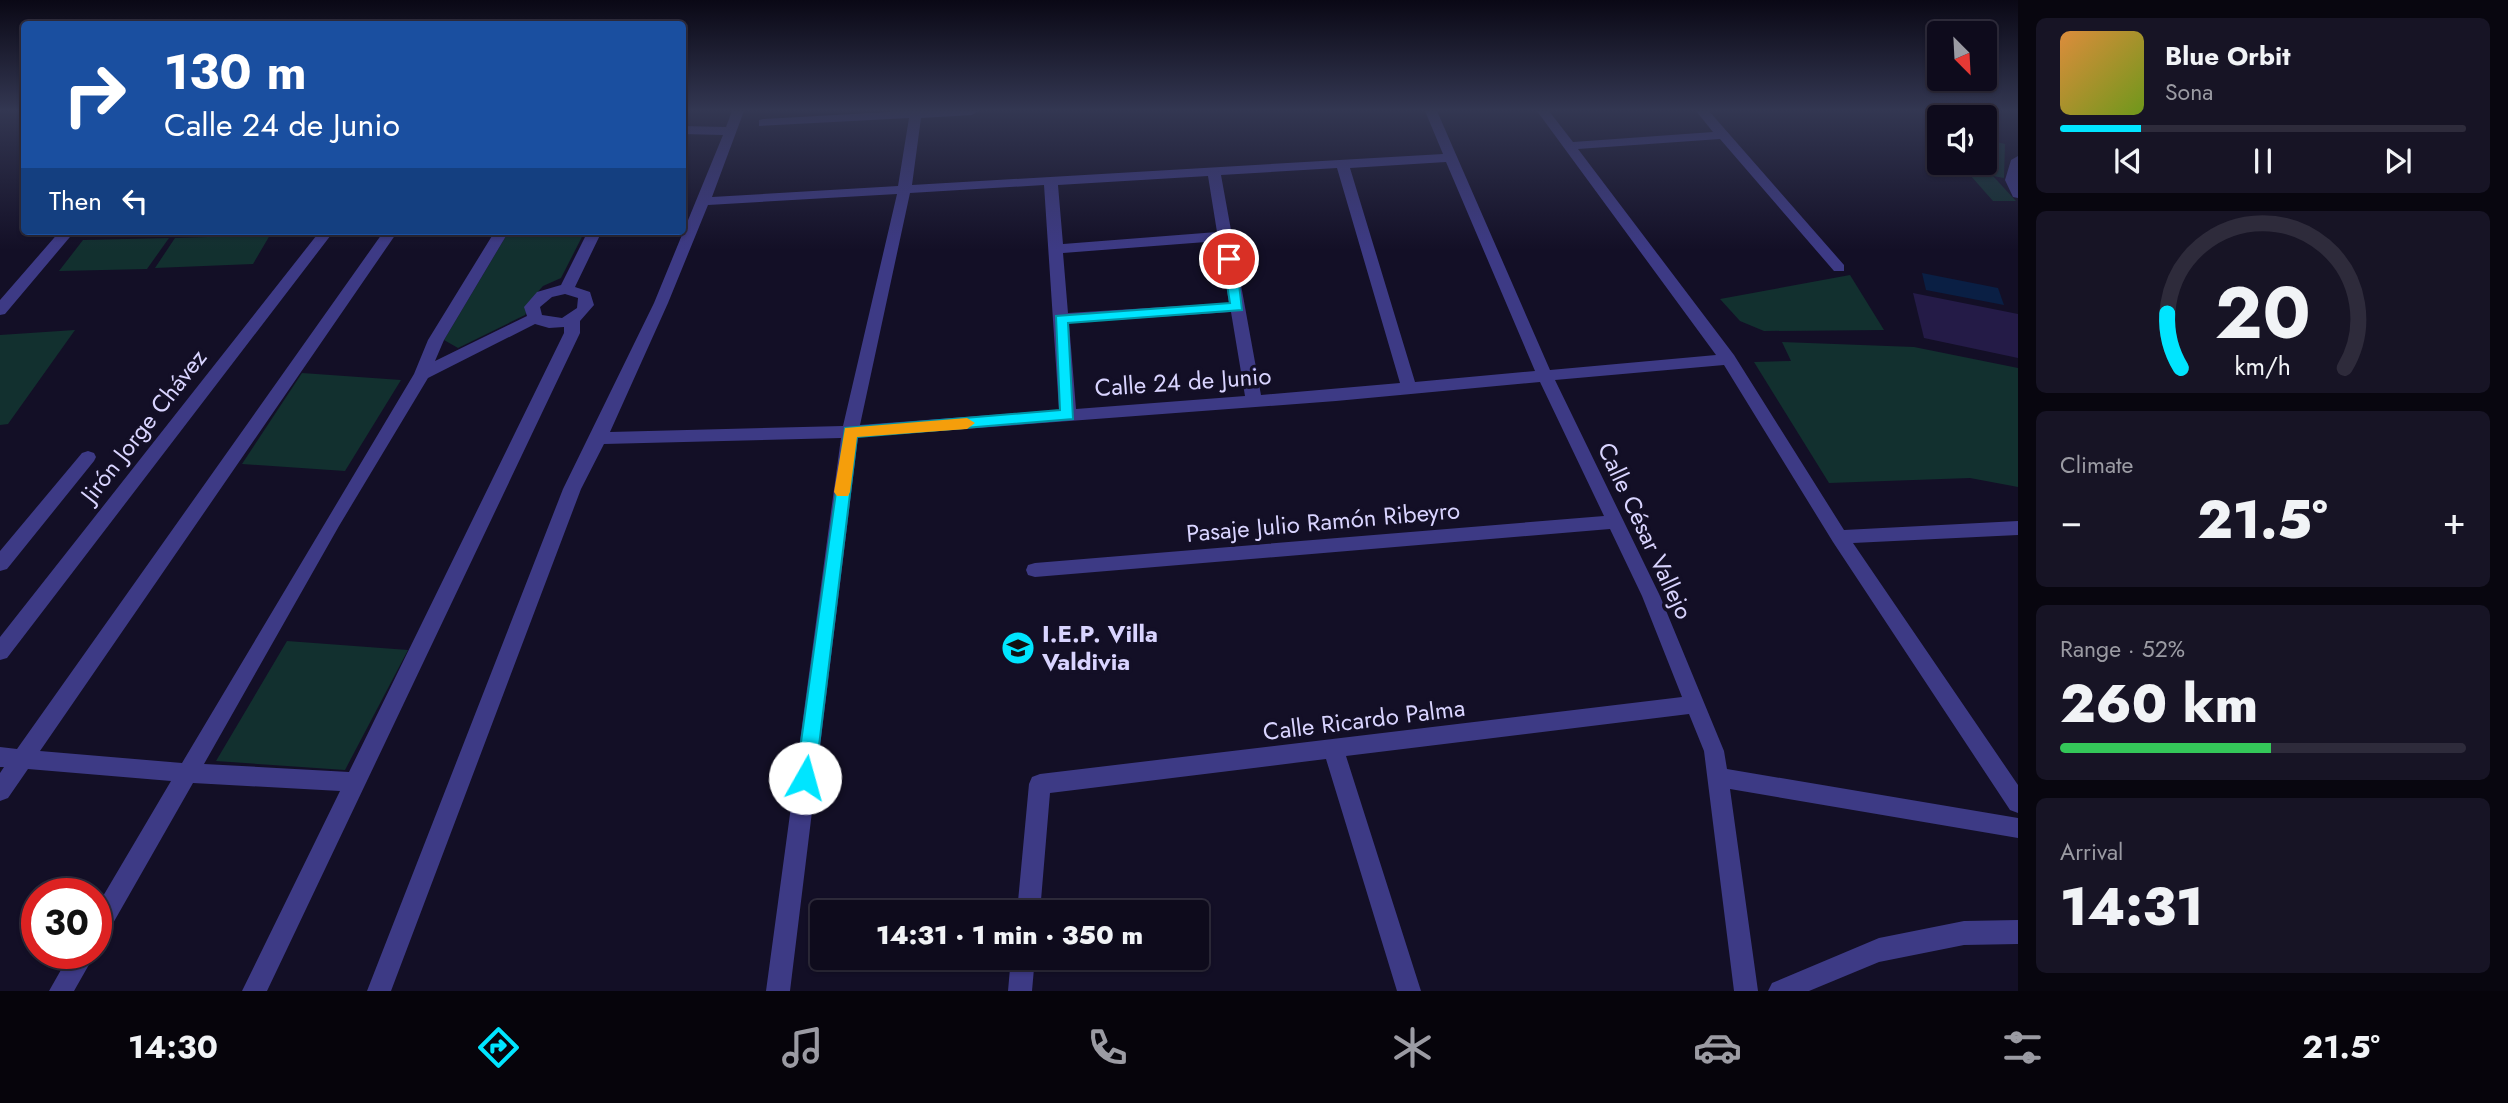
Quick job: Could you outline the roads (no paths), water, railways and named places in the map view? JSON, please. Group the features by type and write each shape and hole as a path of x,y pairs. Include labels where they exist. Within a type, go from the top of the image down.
{"street":[{"path":"379,991 572,489 599,438 705,201 721,157"},
{"path":"778,991 850,432 904,192 909,157"},
{"path":"1577,157 1728,359 1839,537 2018,803"},
{"path":"1742,157 1839,268"},
{"path":"705,201 904,192 1449,158"},
{"name":"Calle César Vallejo","path":"1449,158 1545,376 1651,596 1714,751 1746,991"},
{"path":"2018,160 2015,180 2018,194"},
{"path":"1343,165 1409,388"},
{"path":"1214,173 1254,401"},
{"path":"1051,183 1068,415"},
{"path":"0,310 65,235"},
{"name":"Jirón Jorge Chávez","path":"0,652 324,235"},
{"path":"0,791 388,235"},
{"path":"112,904 326,533 422,374 436,340 500,235"},
{"path":"566,289 593,235"},
{"path":"1056,249 1225,236"},
{"path":"422,374 535,318 547,323 572,320 584,310 587,300 580,292 566,289 548,292 532,307 535,318"},
{"path":"1061,319 1237,307"},
{"path":"254,991 572,333 572,320"},
{"name":"Calle 24 de Junio","path":"599,438 850,432 1254,401 1728,359"},
{"path":"0,564 88,457"},
{"name":"Pasaje Julio Ramón Ribeyro","path":"1035,570 1616,522"},
{"path":"1839,537 2018,528"},
{"name":"Calle Ricardo Palma","path":"1029,900 1040,784 1695,705"},
{"path":"1334,750 1409,991"},
{"path":"0,757 190,773 356,782"},
{"path":"1718,777 2018,828"},
{"path":"1780,991 1880,950 1964,933 2018,932"},
{"path":"61,991 74,969"},
{"path":"1020,991 1022,970"}],"water":[{"path":"1922,273 1998,288 2004,305 1926,290"}],"place":[{"name":"I.E.P. Villa Valdivia","path":"1018,648"}]}
